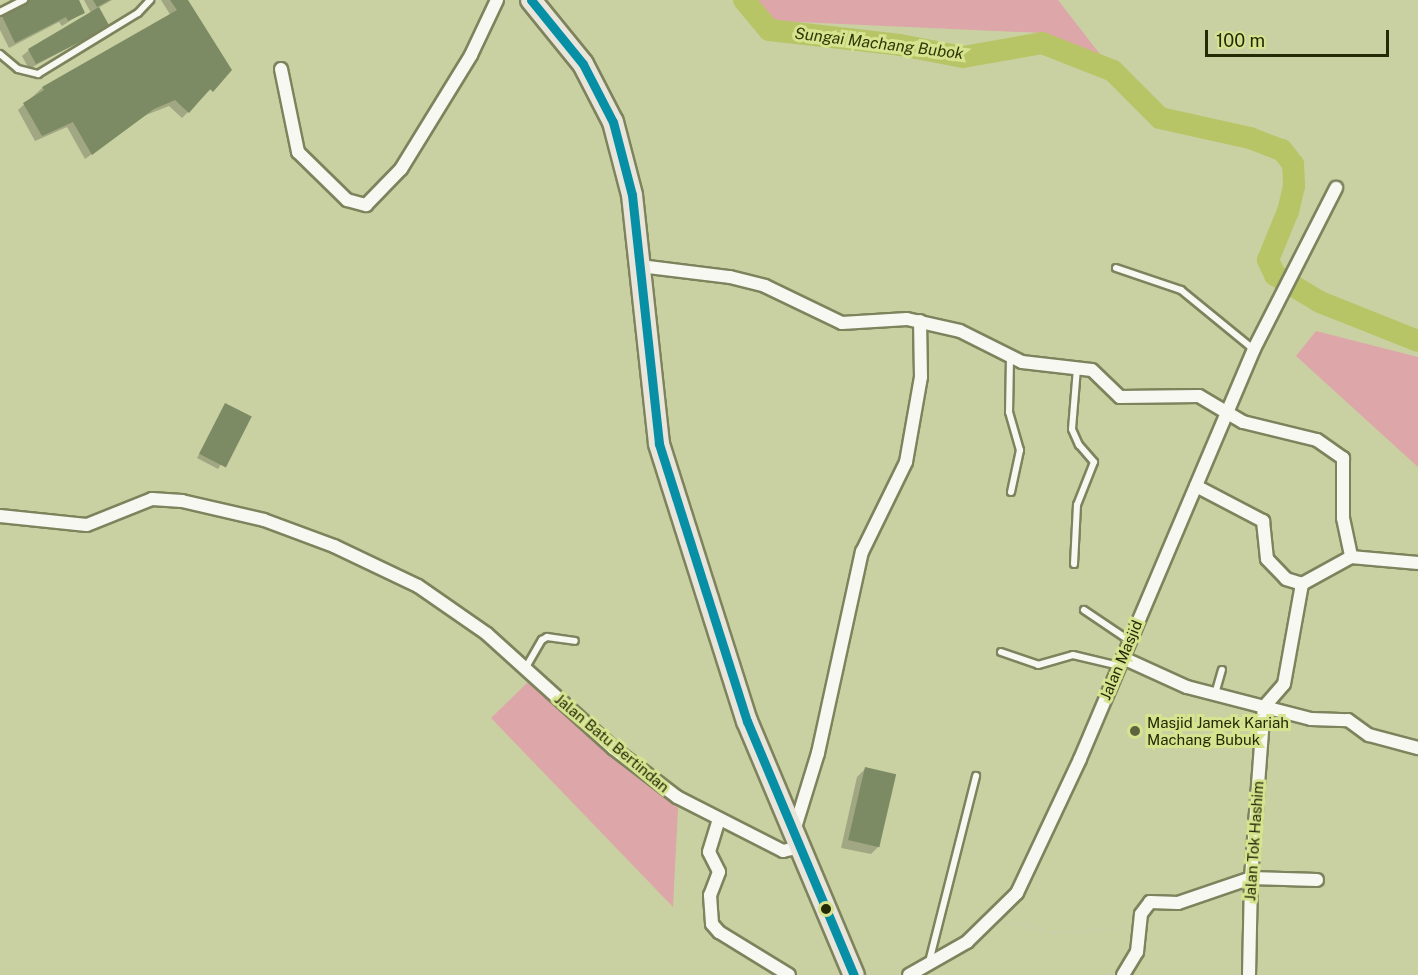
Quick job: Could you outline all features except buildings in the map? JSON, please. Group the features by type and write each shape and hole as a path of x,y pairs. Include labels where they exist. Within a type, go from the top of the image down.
{"main road":[{"path":"531,0 584,64 613,122 632,195 659,444 736,692 854,975"}],"street":[{"path":"281,69 298,152 347,200 366,205 401,169 471,55 497,0"},
{"name":"Jalan Masjid","path":"909,975 928,967 967,942 996,916 1026,876 1121,662 1254,349 1336,188"},
{"path":"639,266 730,277 765,286 842,323 864,324 879,319 920,321 960,331 1010,356 1043,367 1092,370 1120,397 1191,395 1228,411 1243,423 1317,440 1343,458 1343,518 1351,557"},
{"path":"797,839 862,552 906,462 921,377 920,321"},
{"path":"1196,486 1263,521 1268,537 1266,554 1272,566 1286,579 1302,584 1351,557 1418,562"},
{"name":"Jalan Batu Bertindan","path":"0,516 87,525 152,499 182,501 264,520 334,546 418,586 487,634 613,748 677,797 783,851 797,839"},
{"path":"1264,707 1284,684 1302,584"},
{"path":"1121,662 1188,687 1264,707 1311,719 1348,720 1369,735 1418,748"},
{"name":"Jalan Tok Hashim","path":"1249,975 1251,878 1264,707"},
{"path":"719,819 709,852 719,872 710,895 712,924 719,932 789,975"},
{"path":"1123,975 1137,952 1141,914 1150,902 1178,903 1251,878 1317,880"}],"lane":[{"path":"0,12 24,0"},
{"path":"0,54 18,69 38,74 138,13 150,0"},
{"path":"1116,268 1181,290 1254,349"},
{"path":"1010,356 1010,412 1020,450 1011,492"},
{"path":"1074,564 1077,505 1094,462 1079,445 1072,429 1077,368"},
{"path":"1084,610 1130,641"},
{"path":"525,669 542,640 547,637 574,641"},
{"path":"1001,652 1038,665 1073,655 1121,662"},
{"path":"1215,694 1222,670"},
{"path":"928,967 976,776"}],"path":[{"path":"1074,564 1084,610"},
{"path":"996,916 1033,930 1054,933 1139,926"}],"shaded area":[{"path":"757,0 1058,0 1113,71 1043,33 775,21"},
{"path":"1316,331 1418,357 1418,467 1296,356"},
{"path":"529,681 678,808 673,907 491,718"}],"waterway":[{"name":"Sungai Machang Bubok","path":"744,0 769,30 900,45 963,57 1042,43 1113,71 1160,118 1250,138 1282,150 1293,164 1294,186 1288,211 1268,260 1275,275 1320,302 1418,341"}],"transit line":[{"path":"531,0 583,64 613,122 632,195 659,444 747,721 854,975"}],"place":[{"name":"Masjid Jamek Kariah Machang Bubuk","path":"1135,731"}]}
